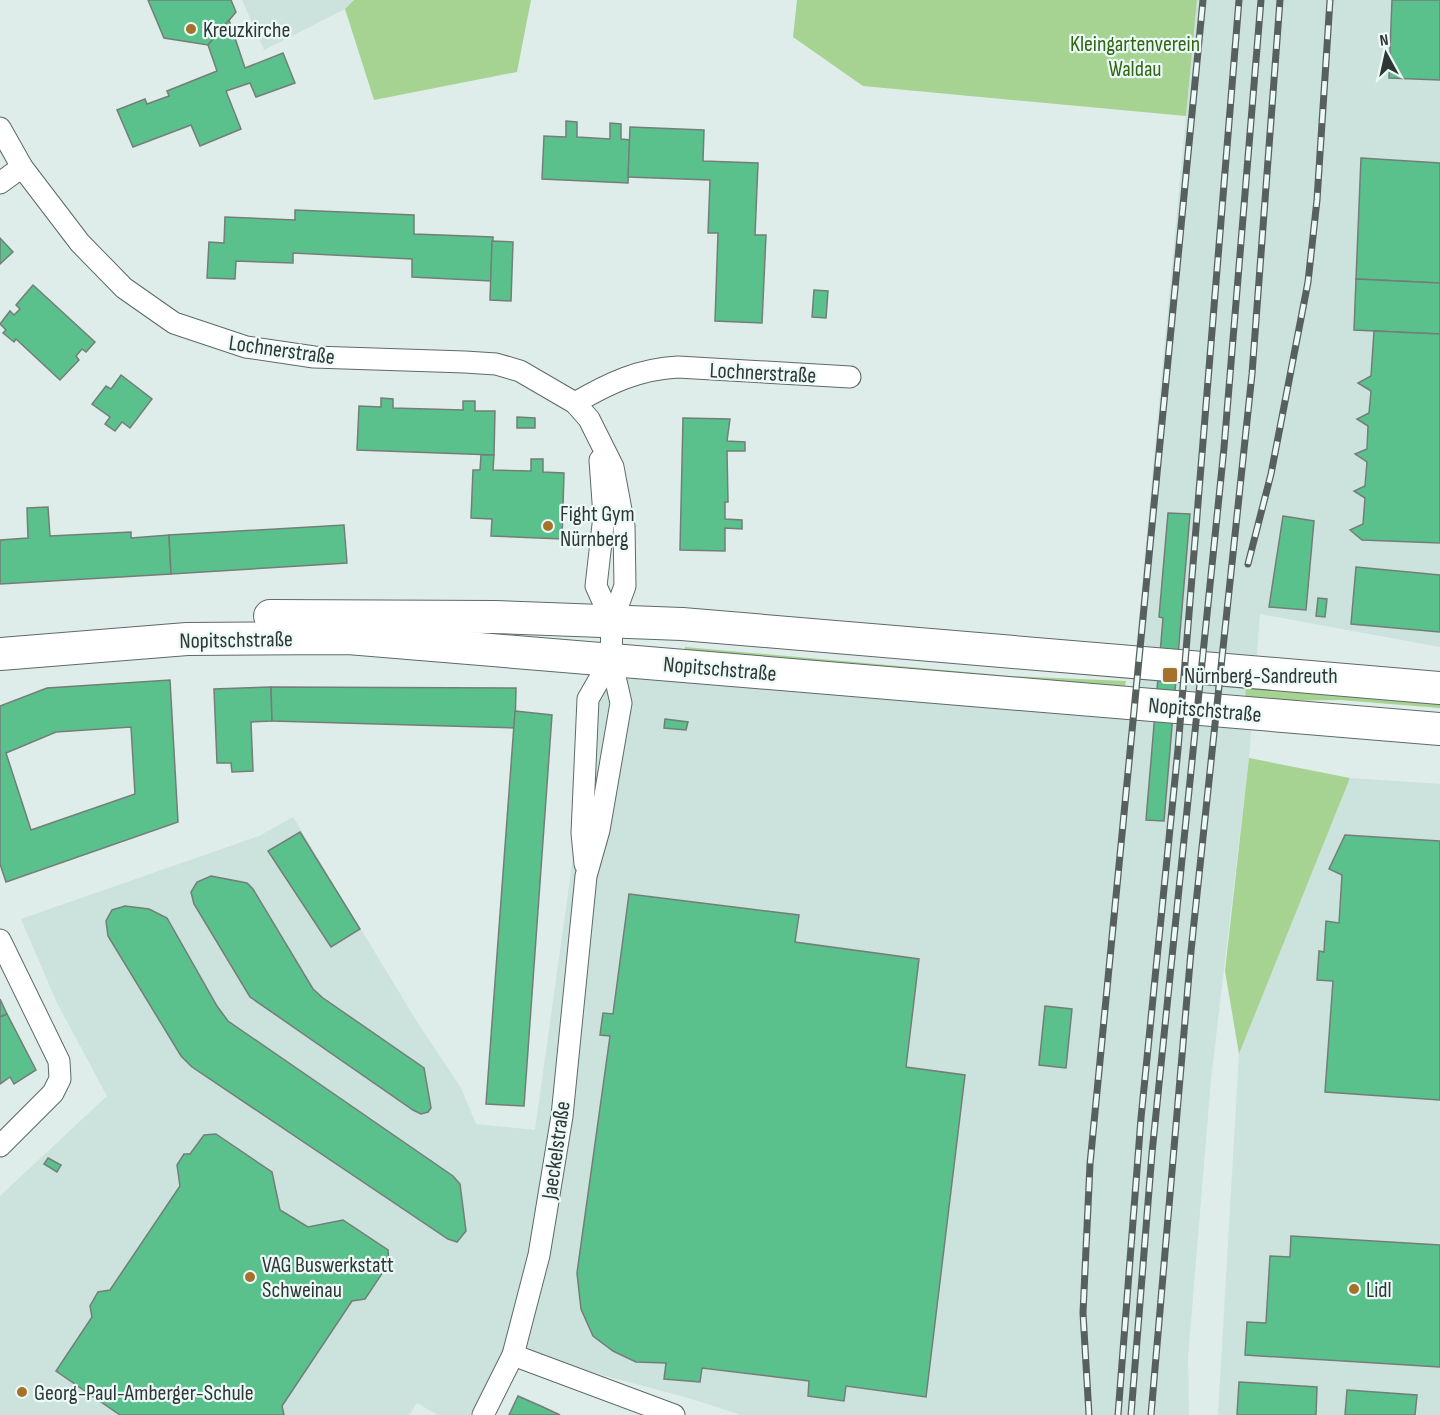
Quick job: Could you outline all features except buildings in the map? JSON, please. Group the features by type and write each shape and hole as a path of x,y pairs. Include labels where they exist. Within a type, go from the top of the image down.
{"main road":[{"name":"Nopitschstraße","path":"0,632 236,616 398,616 612,621 698,625 1440,688"},
{"name":"Nopitschstraße","path":"0,654 188,639 309,637 387,640 1440,729"}],"street":[{"name":"Lochnerstraße","path":"0,128 22,167 80,243 124,288 174,324 246,347 314,357 496,364 520,371 575,403 589,419 596,436 604,516 596,586 612,621 611,659"},
{"path":"0,183 22,167"},
{"name":"Lochnerstraße","path":"575,403 604,386 652,369 690,368 850,377"},
{"name":"Jaeckelstraße","path":"586,876 582,833 588,699 611,659"},
{"name":"Jaeckelstraße","path":"483,1415 513,1355 539,1255 562,1116 586,876 599,830 621,703 611,659"},
{"path":"0,940 59,1061 60,1079 50,1097 0,1146"},
{"path":"513,1355 674,1415"}],"shaded area":[{"path":"242,0 354,0 345,9 264,50"},
{"path":"1197,0 1440,0 1440,647 1260,614 1249,758 1211,1079 1188,1358 1189,1415 741,1415 692,1399 509,1350 477,1415 438,1415 417,1403 409,1415 0,1415 0,1196 107,1096 57,1003 21,919 259,836 293,817 419,1025 461,1088 476,1124 535,1130 601,658 1131,701"},
{"path":"1350,778 1440,784 1440,1415 1218,1415 1239,1054"}],"green space":[{"path":"354,0 531,0 517,72 374,100 345,9"},
{"name":"Kleingartenverein Waldau","path":"797,0 1197,0 1186,116 863,86 793,37"},
{"path":"685,647 1010,676 1126,681 1124,693 684,656"},
{"path":"1246,683 1440,700 1440,708 1340,700 1245,701"},
{"path":"1249,758 1350,778 1239,1054 1225,971"}],"railway":[{"path":"1089,1415 1083,1313 1090,1164 1203,0"},
{"path":"1118,1415 1141,1118 1178,749 1239,0"},
{"path":"1131,1415 1152,1153 1224,448 1261,0"},
{"path":"1151,1415 1191,951 1252,374 1280,0"},
{"path":"1248,564 1271,474 1308,282 1317,200 1330,0"}],"place":[{"name":"Kreuzkirche","path":"191,29"},
{"name":"Fight Gym Nürnberg","path":"548,526"},
{"name":"Nürnberg-Sandreuth","path":"1170,675"},
{"name":"VAG Buswerkstatt Schweinau","path":"250,1277"},
{"name":"Lidl","path":"1354,1289"},
{"name":"Georg-Paul-Amberger-Schule","path":"22,1392"}]}
